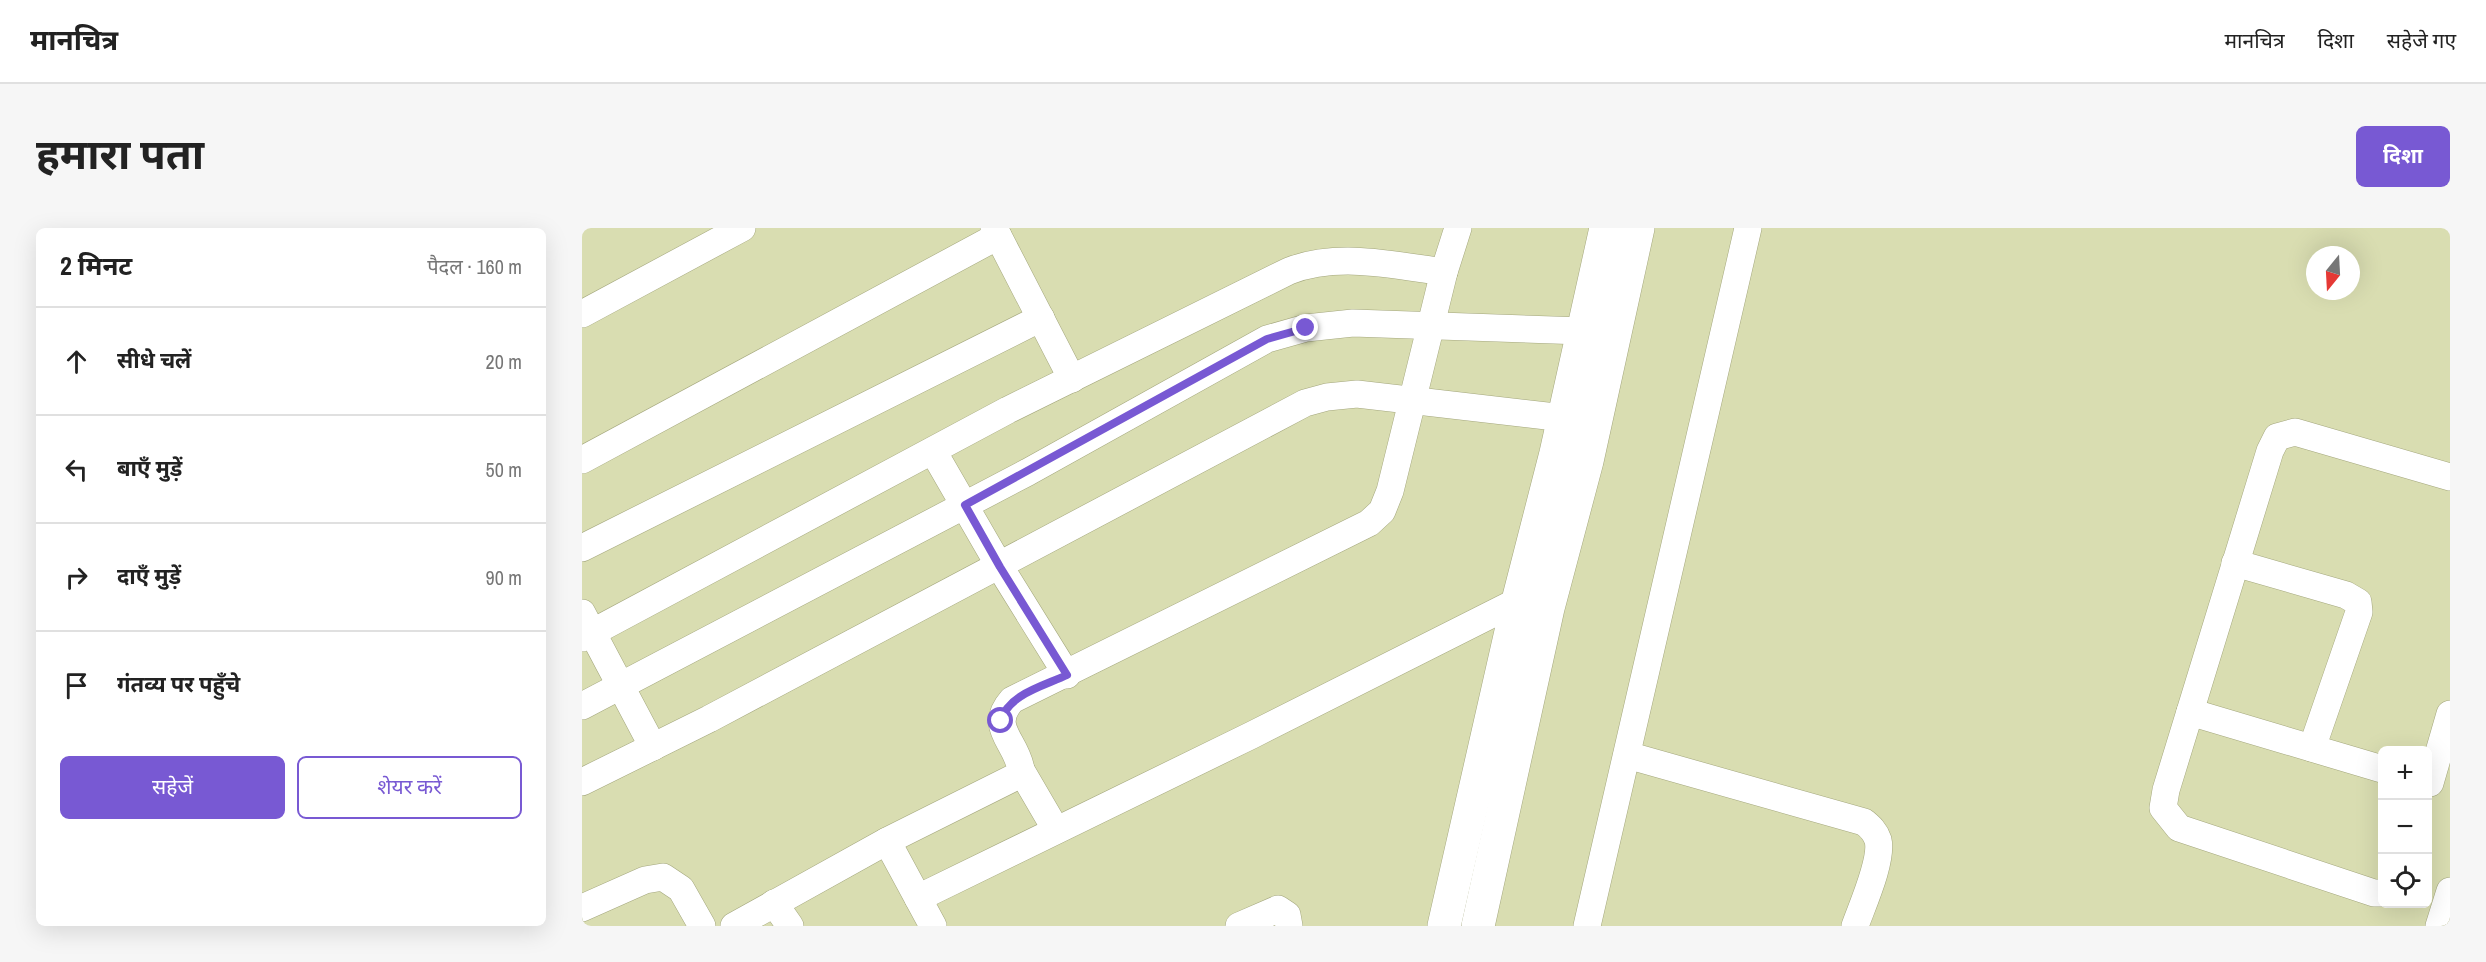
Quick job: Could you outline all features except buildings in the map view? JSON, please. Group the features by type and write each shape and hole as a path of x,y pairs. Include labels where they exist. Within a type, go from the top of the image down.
{"main road":[{"path":"1478,926 1548,608 1579,421 1582,331 1606,228"},
{"path":"1444,926 1518,601 1579,421 1638,228"}],"street":[{"path":"582,314 742,228"},
{"path":"1056,830 1021,770 1020,760 1001,721 1004,710 1012,700 1067,675 1369,524 1382,511 1390,491 1444,272 1458,228"},
{"path":"1587,926 1748,228"},
{"path":"582,460 996,232 1072,379"},
{"path":"653,747 622,686 585,628 1008,410 1307,264 1360,261 1444,272"},
{"path":"582,548 1041,318"},
{"path":"582,706 965,505 1267,339 1306,328 1353,323 1582,331"},
{"path":"582,782 1000,567 1305,403 1327,397 1357,394 1414,399 1579,421"},
{"path":"2378,893 2179,828 2163,808 2235,563 2270,451 2277,437 2295,432 2450,477"},
{"path":"933,450 1000,567 1067,675"},
{"path":"2235,563 2346,595 2358,602 2359,612 2312,748"},
{"path":"918,898 1252,735 1518,601"},
{"path":"2190,712 2378,768"},
{"path":"2434,787 2450,714"},
{"path":"1627,755 1864,822 1873,829 1879,842 1877,859 1855,926"},
{"path":"734,926 887,841 1015,777 1021,770"},
{"path":"887,841 933,926"},
{"path":"582,908 645,880 663,877 681,889 702,926"},
{"path":"2439,926 2450,891"},
{"path":"774,903 790,926"},
{"path":"1239,926 1278,909 1287,915 1288,926"}],"route":[{"path":"1001,721 1004,710 1012,700 1067,675 1000,567 965,505 1267,339 1306,328"}]}
